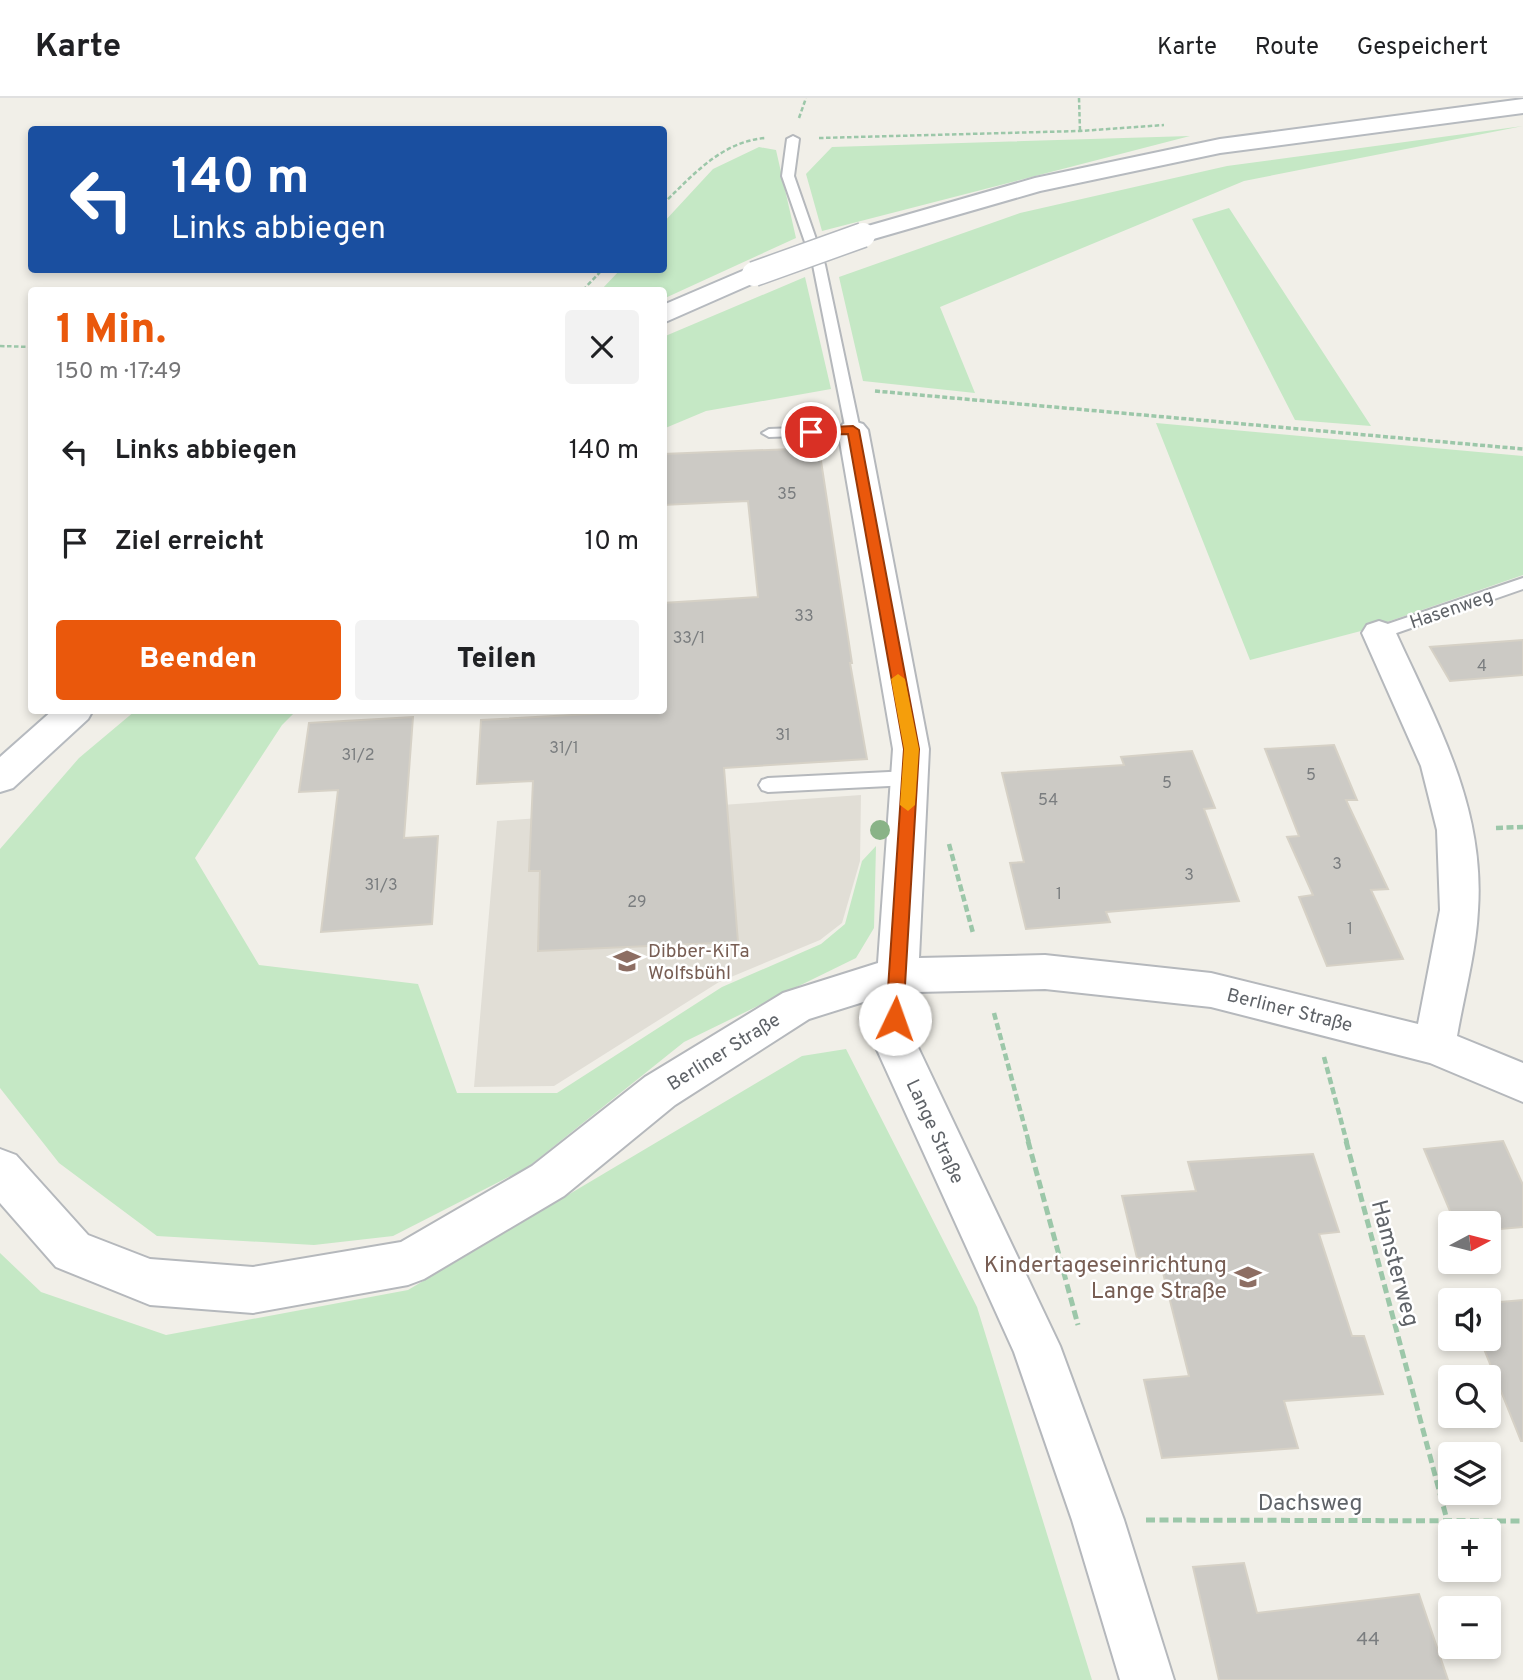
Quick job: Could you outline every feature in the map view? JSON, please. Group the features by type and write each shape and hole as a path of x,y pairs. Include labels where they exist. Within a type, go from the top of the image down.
{"street":[{"path":"667,313 754,274 863,235 1035,185 1220,146 1523,106"},
{"name":"Lange Straße","path":"853,430 911,749 894,1041 1036,1346 1098,1520 1147,1680"},
{"path":"1379,633 1439,766 1456,830 1459,910 1435,1046"},
{"path":"0,778 72,714"},
{"name":"Berliner Straße","path":"0,1170 72,1251 150,1282 253,1290 408,1263 548,1181 660,1091 797,1005 897,975 1045,972 1211,990 1435,1046 1523,1083"}],"lane":[{"path":"769,433 853,430 819,265 788,176 793,139"},
{"name":"Hasenweg","path":"1379,633 1523,583"},
{"path":"768,785 909,778"}],"path":[{"path":"667,200 718,153 758,137 793,139 1080,131 1079,98"},
{"path":"586,287 599,273"},
{"path":"0,345 28,347"},
{"path":"846,389 1523,449"},
{"path":"949,841 1081,1335"},
{"name":"Hamsterweg","path":"1312,1015 1447,1519"},
{"name":"Dachsweg","path":"1098,1520 1438,1520"},
{"name":"Dachsweg","path":"1501,1521 1523,1521"}],"shaded area":[{"name":"Dibber-KiTa Wolfsbühl","path":"861,795 860,861 842,923 820,940 719,982 554,1086 474,1087 497,821"}],"green space":[{"path":"1523,126 1244,181 940,307 975,393 863,381 839,277 1020,213 1227,166"},
{"path":"1190,136 822,231 806,174 832,147"},
{"path":"759,147 776,150 796,238 667,297 667,287 604,287 617,273 667,273 667,219 713,169"},
{"path":"1229,208 1371,426 1295,420 1192,219"},
{"path":"805,277 831,389 706,411 667,427 667,335"},
{"path":"1156,423 1523,456 1523,575 1361,631 1250,660"},
{"path":"131,714 293,714 282,725 195,858 259,965 418,984 457,1093 557,1093 722,987 821,944 845,924 862,861 876,846 874,928 856,958 684,1042 528,1167 393,1236 314,1245 157,1236 59,1163 0,1088 0,849 79,758"},
{"path":"846,1049 977,1307 1092,1680 0,1680 0,1253 41,1292 166,1335 408,1290 802,1056"}],"building":[{"path":"819,448 850,663 867,759 724,768 738,942 538,951 540,871 529,871 533,781 477,784 481,720 590,714 667,714 667,603 758,597 748,501 667,505 667,454"},
{"path":"1523,640 1523,675 1450,681 1430,647"},
{"path":"413,717 404,838 438,836 432,924 321,932 338,790 299,792 309,723"},
{"path":"1334,745 1357,800 1346,800 1388,889 1371,890 1403,959 1327,966 1299,897 1313,895 1287,837 1299,836 1265,749"},
{"path":"1192,751 1215,808 1204,809 1239,901 1106,912 1110,922 1026,929 1010,863 1024,862 1002,773 1124,765 1121,757"},
{"path":"1503,1141 1523,1185 1523,1227 1502,1229 1502,1211 1450,1211 1424,1149"},
{"name":"Kindertageseinrichtung Lange Straße","path":"1313,1154 1339,1232 1319,1234 1352,1336 1364,1336 1383,1394 1284,1401 1298,1448 1162,1458 1144,1380 1189,1376 1159,1257 1137,1258 1122,1196 1196,1191 1188,1162"},
{"path":"1523,1300 1523,1441 1501,1391 1501,1365 1490,1365 1485,1351 1501,1351 1501,1302"},
{"path":"1244,1563 1257,1613 1419,1594 1438,1650 1438,1659 1441,1659 1448,1680 1219,1680 1193,1567"}],"slow traffic":[{"path":"898,679 911,749 908,805"}],"place":[{"name":"Dibber-KiTa Wolfsbühl","path":"627,961"},
{"name":"Kindertageseinrichtung Lange Straße","path":"1248,1277"}],"route":[{"path":"811,432 853,430 911,749 895,1019"}]}
